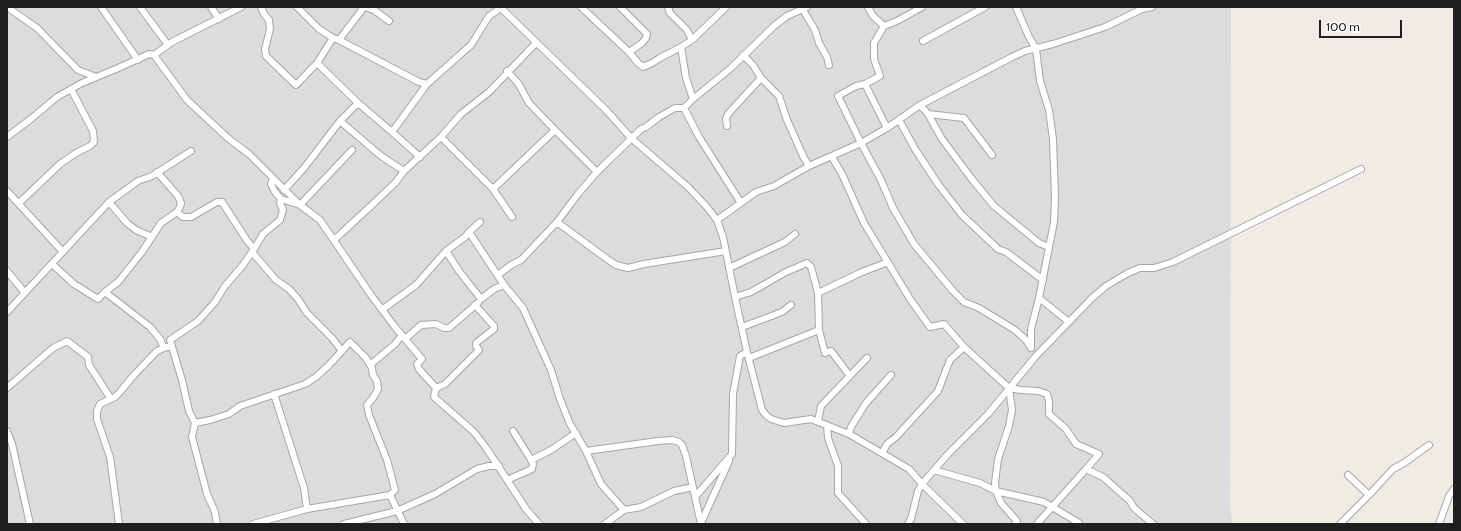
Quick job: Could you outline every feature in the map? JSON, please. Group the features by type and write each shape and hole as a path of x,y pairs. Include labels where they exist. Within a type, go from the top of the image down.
{"street":[{"path":"7,7 37,28 78,70 96,77"},
{"path":"101,7 138,60"},
{"path":"140,7 168,45"},
{"path":"212,7 219,19"},
{"path":"7,137 57,97 71,89 149,54 154,55 168,45 195,30 241,7"},
{"path":"261,7 269,20 270,29 265,48 266,56 296,85 365,7 374,10 389,21"},
{"path":"297,7 319,29 419,82 427,84"},
{"path":"581,7 629,52 638,63 643,66 652,63 692,40 726,7"},
{"path":"620,7 647,34 642,43 629,52"},
{"path":"668,7 670,13 687,30 692,40"},
{"path":"868,7 873,16 884,26"},
{"path":"922,7 884,26 874,43 874,59 880,76 865,84 856,86 838,96 861,143 877,171 900,221 914,244 964,302 979,308 1009,326 1026,340 1036,356"},
{"path":"923,42 985,7"},
{"path":"1016,7 1036,49 1040,82 1049,110 1053,139 1054,222 1039,298 1031,329 1031,348"},
{"path":"717,220 756,192 774,186 809,166 861,143 887,128 920,105 1012,57 1025,51 1036,49 1104,26 1142,9 1152,7"},
{"path":"392,132 427,84 471,45 489,16 504,8 536,42 607,111 631,138 688,187 717,220 723,237 748,355 762,410 766,416 784,423 806,419 818,421 849,434 909,469 922,484 963,524"},
{"path":"498,275 511,265 521,260 557,222 597,172 641,129 646,127 659,116 675,108 684,108 732,68 743,55 787,16 805,8 819,43 827,57 829,65"},
{"path":"687,30 702,30"},
{"path":"334,240 396,182 404,171 441,137 461,114 489,92 507,71 536,42"},
{"path":"681,47 686,78 693,99"},
{"path":"154,55 187,100 249,154 300,205 320,220 371,295 422,359 418,364 420,369 436,388"},
{"path":"743,55 753,65 761,78 782,100 787,120 809,166"},
{"path":"317,63 358,103 420,157"},
{"path":"78,70 82,83"},
{"path":"507,71 518,83 529,103 597,172"},
{"path":"726,126 728,114 753,89 761,78"},
{"path":"865,84 887,128"},
{"path":"19,203 60,164 94,142 93,131 71,89"},
{"path":"284,190 304,168 340,121 358,103"},
{"path":"920,105 928,114 937,131 954,156 994,206 1039,243 1049,247"},
{"path":"684,108 699,136 741,203"},
{"path":"928,114 964,118 992,155"},
{"path":"899,120 915,149 938,184 962,215 998,249 1006,252 1042,280"},
{"path":"340,121 381,156 404,171"},
{"path":"493,190 555,130"},
{"path":"441,137 493,190 512,217"},
{"path":"300,205 352,150"},
{"path":"7,312 109,202 138,181 152,176 191,151"},
{"path":"832,157 842,174 864,224 910,300 930,327 944,324 964,346 1009,388 1038,391 1047,394 1049,401 1049,414 1066,429 1076,444 1099,454 1037,524"},
{"path":"908,524 911,519 918,491 922,484 948,454 988,414 1036,356 1091,299 1106,286 1140,268 1154,268 1173,262 1361,169"},
{"path":"52,264 74,284 98,299 118,282 142,252 161,223 177,212 181,203 172,187 157,172"},
{"path":"273,178 271,184 281,199 300,205"},
{"path":"7,191 63,252"},
{"path":"119,524 110,457 97,419 97,411 100,404 120,392 134,375 158,351 171,343 198,321 215,302 263,234 282,217 283,210 280,203 281,199"},
{"path":"109,202 127,223 136,230 152,237"},
{"path":"177,212 183,217 191,217 217,202 222,202 253,250 276,280 289,289 307,313 332,338 342,351"},
{"path":"383,310 416,285 446,251 480,222"},
{"path":"557,222 616,265 628,268 644,264 726,251"},
{"path":"469,232 504,285 524,308 551,370 560,399 601,484 624,510"},
{"path":"729,268 785,242 795,234"},
{"path":"446,251 459,271 481,299"},
{"path":"818,293 862,272 888,262"},
{"path":"735,297 751,292 786,272 807,263 811,267 818,293 819,330 825,353 831,351 850,376"},
{"path":"7,271 25,293"},
{"path":"370,365 403,337 421,325 436,324 444,328 449,328 481,299 494,289 504,285"},
{"path":"105,292 150,327 160,339 164,348"},
{"path":"1039,298 1069,322"},
{"path":"436,388 445,384 479,350 476,343 494,329 494,326 476,305"},
{"path":"742,327 782,312 791,305"},
{"path":"701,524 732,454 733,394 740,356 748,355 819,330"},
{"path":"160,339 171,343"},
{"path":"7,388 53,348 67,341 88,357 89,365 110,399"},
{"path":"195,423 229,414 240,406 305,384 316,377 350,342 366,358 377,381 378,389 367,405 368,415 387,460 395,490 390,495 308,509 253,524"},
{"path":"171,343 189,411 195,423 192,437 207,494 215,512 217,524"},
{"path":"882,453 886,444 896,437 938,391 950,360 964,346"},
{"path":"818,421 821,406 867,358"},
{"path":"849,434 851,427 866,403 891,375"},
{"path":"436,388 434,397 474,432 539,524"},
{"path":"1009,388 1012,410 1009,426 998,459 995,483 996,491 1001,503 1017,521 1014,524"},
{"path":"274,394 304,488 308,509"},
{"path":"827,425 828,438 838,466 838,493 866,524"},
{"path":"7,431 12,444 30,524"},
{"path":"507,480 532,469 533,464 513,432"},
{"path":"531,460 551,450 576,433"},
{"path":"586,451 676,440 682,445 686,456 701,524"},
{"path":"1340,524 1393,469 1429,445"},
{"path":"695,497 732,454"},
{"path":"345,524 398,511 435,494 477,469 489,466 498,466"},
{"path":"1086,469 1103,477 1130,501 1134,508 1153,524"},
{"path":"934,470 980,483 996,491 1044,502 1079,523"},
{"path":"1348,475 1369,495"},
{"path":"605,524 624,510 641,507 674,491 692,487"},
{"path":"1439,524 1449,496 1454,489"},
{"path":"390,495 404,524"}],"shaded area":[{"path":"7,7 1231,7 1230,509 1233,524 7,524"}]}
